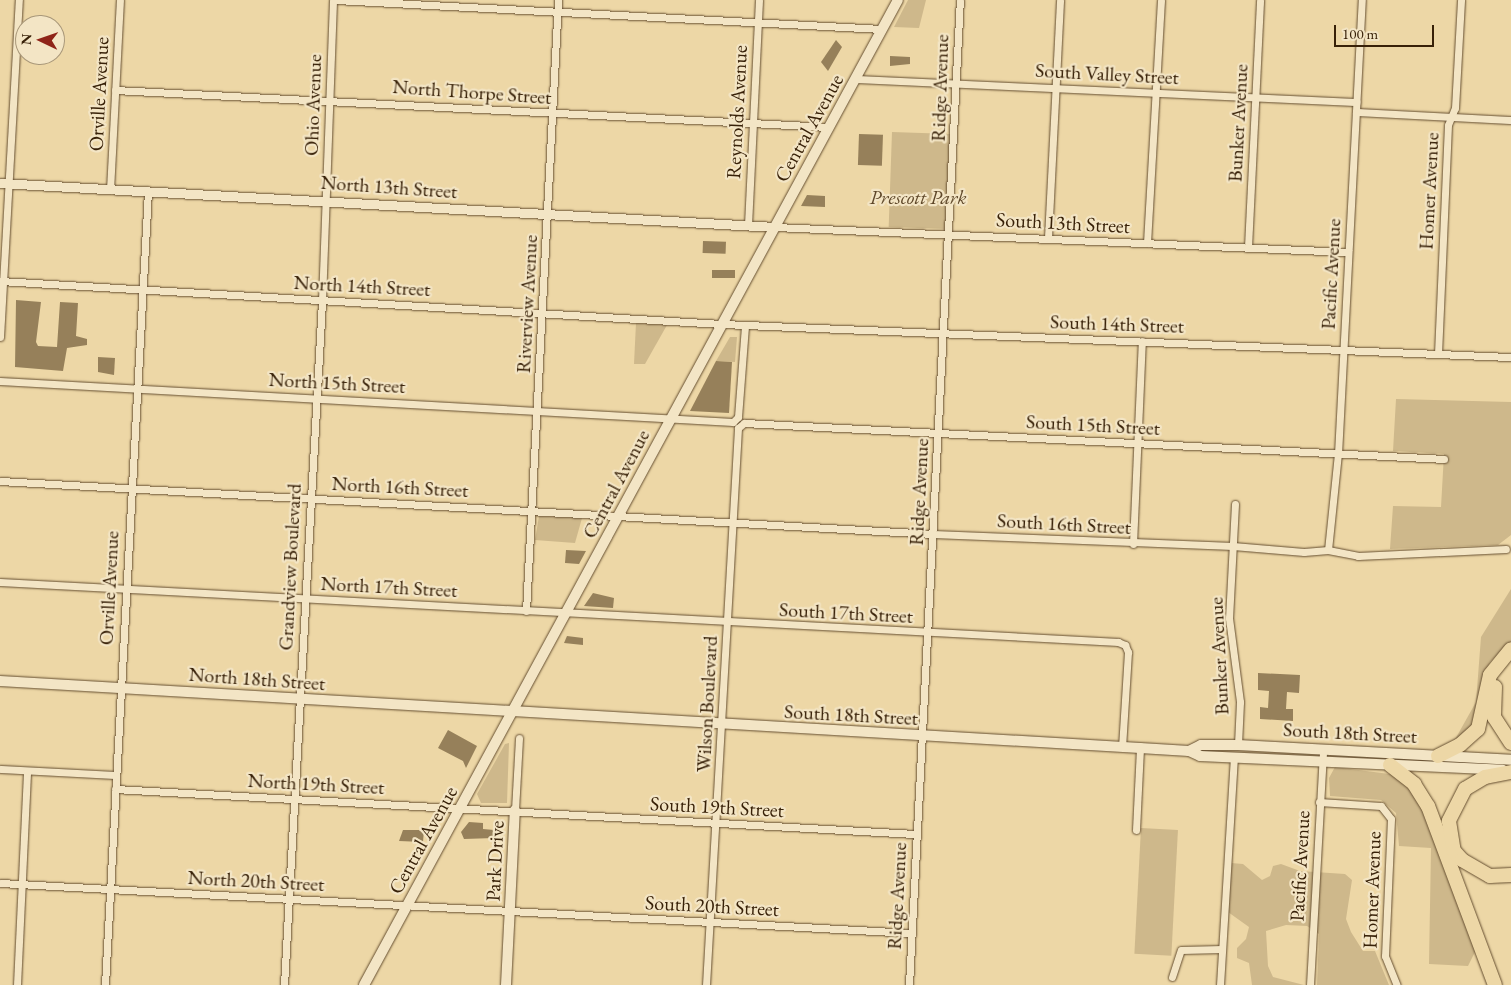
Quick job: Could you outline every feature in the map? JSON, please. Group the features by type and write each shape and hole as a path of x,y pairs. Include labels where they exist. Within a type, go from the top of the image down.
{"highway":[{"path":"1438,756 1460,746 1478,729 1490,675 1511,649"},
{"path":"1511,662 1499,676 1493,702 1500,730 1511,743"},
{"path":"1390,765 1414,784 1428,806 1495,985"},
{"path":"1511,771 1485,777 1465,789 1449,820 1454,851 1462,860 1490,876 1511,875"}],"main road":[{"name":"Central Avenue","path":"364,985 898,0"},
{"name":"North 18th Street","path":"0,681 512,714"},
{"name":"South 18th Street","path":"512,714 1140,748 1189,751 1200,756 1234,758 1511,771"},
{"name":"South 18th Street","path":"1189,751 1201,745 1238,745 1511,760"},
{"name":"Park Drive","path":"506,985 515,810"}],"street":[{"path":"0,336 4,183 19,0"},
{"name":"Orville Avenue","path":"110,190 120,0"},
{"path":"335,0 882,29"},
{"name":"Ohio Avenue","path":"322,301 328,99 335,0"},
{"name":"Riverview Avenue","path":"526,611 538,411 558,0"},
{"name":"Reynolds Avenue","path":"748,225 759,0"},
{"name":"Ridge Avenue","path":"909,985 926,634 950,234 960,0"},
{"path":"1048,238 1060,0"},
{"path":"1147,243 1161,0"},
{"name":"Bunker Avenue","path":"1248,248 1260,0"},
{"name":"Pacific Avenue","path":"1328,550 1338,454 1362,0"},
{"name":"Homer Avenue","path":"1438,354 1448,125 1452,117 1461,0"},
{"name":"South Valley Street","path":"855,79 1356,102"},
{"name":"North Thorpe Street","path":"115,90 328,99 828,127"},
{"path":"1356,112 1511,120"},
{"name":"North 13th Street","path":"4,183 775,227"},
{"name":"Orville Avenue","path":"105,985 148,192"},
{"name":"South 13th Street","path":"775,227 1348,252"},
{"name":"North 14th Street","path":"2,281 722,324"},
{"name":"Grandview Boulevard","path":"284,985 322,301"},
{"name":"South 14th Street","path":"722,324 1511,357"},
{"name":"Wilson Boulevard","path":"706,985 745,325"},
{"path":"1133,544 1139,444 1142,341"},
{"name":"North 15th Street","path":"0,381 672,419"},
{"name":"South 15th Street","path":"672,419 1444,459"},
{"name":"North 16th Street","path":"0,481 619,516"},
{"name":"Bunker Avenue","path":"1235,504 1229,618 1240,702 1238,745"},
{"name":"South 16th Street","path":"619,516 1133,544 1232,546 1304,552 1328,550 1358,556 1506,549"},
{"name":"North 17th Street","path":"0,582 566,614"},
{"name":"South 17th Street","path":"566,614 1124,644 1128,652 1122,747"},
{"name":"Park Drive","path":"515,810 519,738"},
{"path":"1136,830 1140,748"},
{"name":"Pacific Avenue","path":"1310,985 1319,802 1324,749"},
{"path":"1220,985 1234,758"},
{"path":"0,769 116,775"},
{"path":"17,985 28,771"},
{"name":"North 19th Street","path":"115,789 515,810"},
{"name":"Homer Avenue","path":"1319,802 1381,806 1391,819 1384,956 1391,979 1397,985"},
{"name":"South 19th Street","path":"515,810 916,834"},
{"name":"North 20th Street","path":"0,882 510,911"},
{"name":"South 20th Street","path":"510,911 912,933"},
{"path":"1172,977 1181,950 1222,949"}],"green space":[{"path":"908,0 926,0 919,28 894,27"},
{"name":"Prescott Park","path":"892,132 951,134 948,229 889,227"},
{"path":"636,323 667,325 645,364 634,364"},
{"path":"730,337 737,337 735,362 716,361"},
{"path":"1396,399 1511,402 1511,535 1498,545 1390,549 1393,506 1441,507 1444,454 1393,451"},
{"path":"539,516 582,518 575,543 535,540"},
{"path":"1511,589 1511,642 1490,662 1482,682 1473,728 1453,743 1476,702 1481,637"},
{"path":"509,743 507,803 481,803 477,794 505,744"},
{"path":"1335,767 1397,775 1418,797 1477,948 1468,966 1429,964 1431,848 1399,846 1396,813 1381,800 1330,796 1329,778"},
{"path":"1141,828 1178,830 1171,956 1134,954"},
{"path":"1231,863 1243,864 1262,880 1270,876 1273,866 1281,864 1300,871 1345,874 1352,880 1346,919 1351,932 1363,951 1375,951 1389,985 1317,985 1319,934 1307,926 1286,925 1266,931 1268,966 1273,977 1304,985 1252,985 1249,963 1237,958 1237,948 1246,939 1249,927 1228,912"}],"building":[{"path":"836,40 842,47 828,71 821,62"},
{"path":"890,56 910,57 910,64 890,66"},
{"path":"859,134 883,135 882,166 858,165"},
{"path":"807,195 825,196 825,207 801,206"},
{"path":"703,241 726,242 726,254 703,253"},
{"path":"712,270 735,270 735,278 712,278"},
{"path":"16,300 41,302 36,342 38,346 57,347 60,302 78,303 76,336 87,339 87,345 67,348 63,371 15,367"},
{"path":"98,357 115,358 114,375 98,372"},
{"path":"716,361 732,362 729,413 690,411"},
{"path":"566,550 586,551 579,564 565,563"},
{"path":"593,593 614,598 613,608 584,606"},
{"path":"567,636 583,638 583,645 564,643"},
{"path":"1258,673 1300,675 1299,693 1287,692 1286,709 1293,709 1293,721 1260,719 1260,707 1268,708 1269,691 1258,690"},
{"path":"448,730 477,746 466,768 463,761 438,748"},
{"path":"469,822 483,823 483,829 494,830 494,838 464,839 461,832"},
{"path":"403,830 424,830 423,842 399,841"}]}
